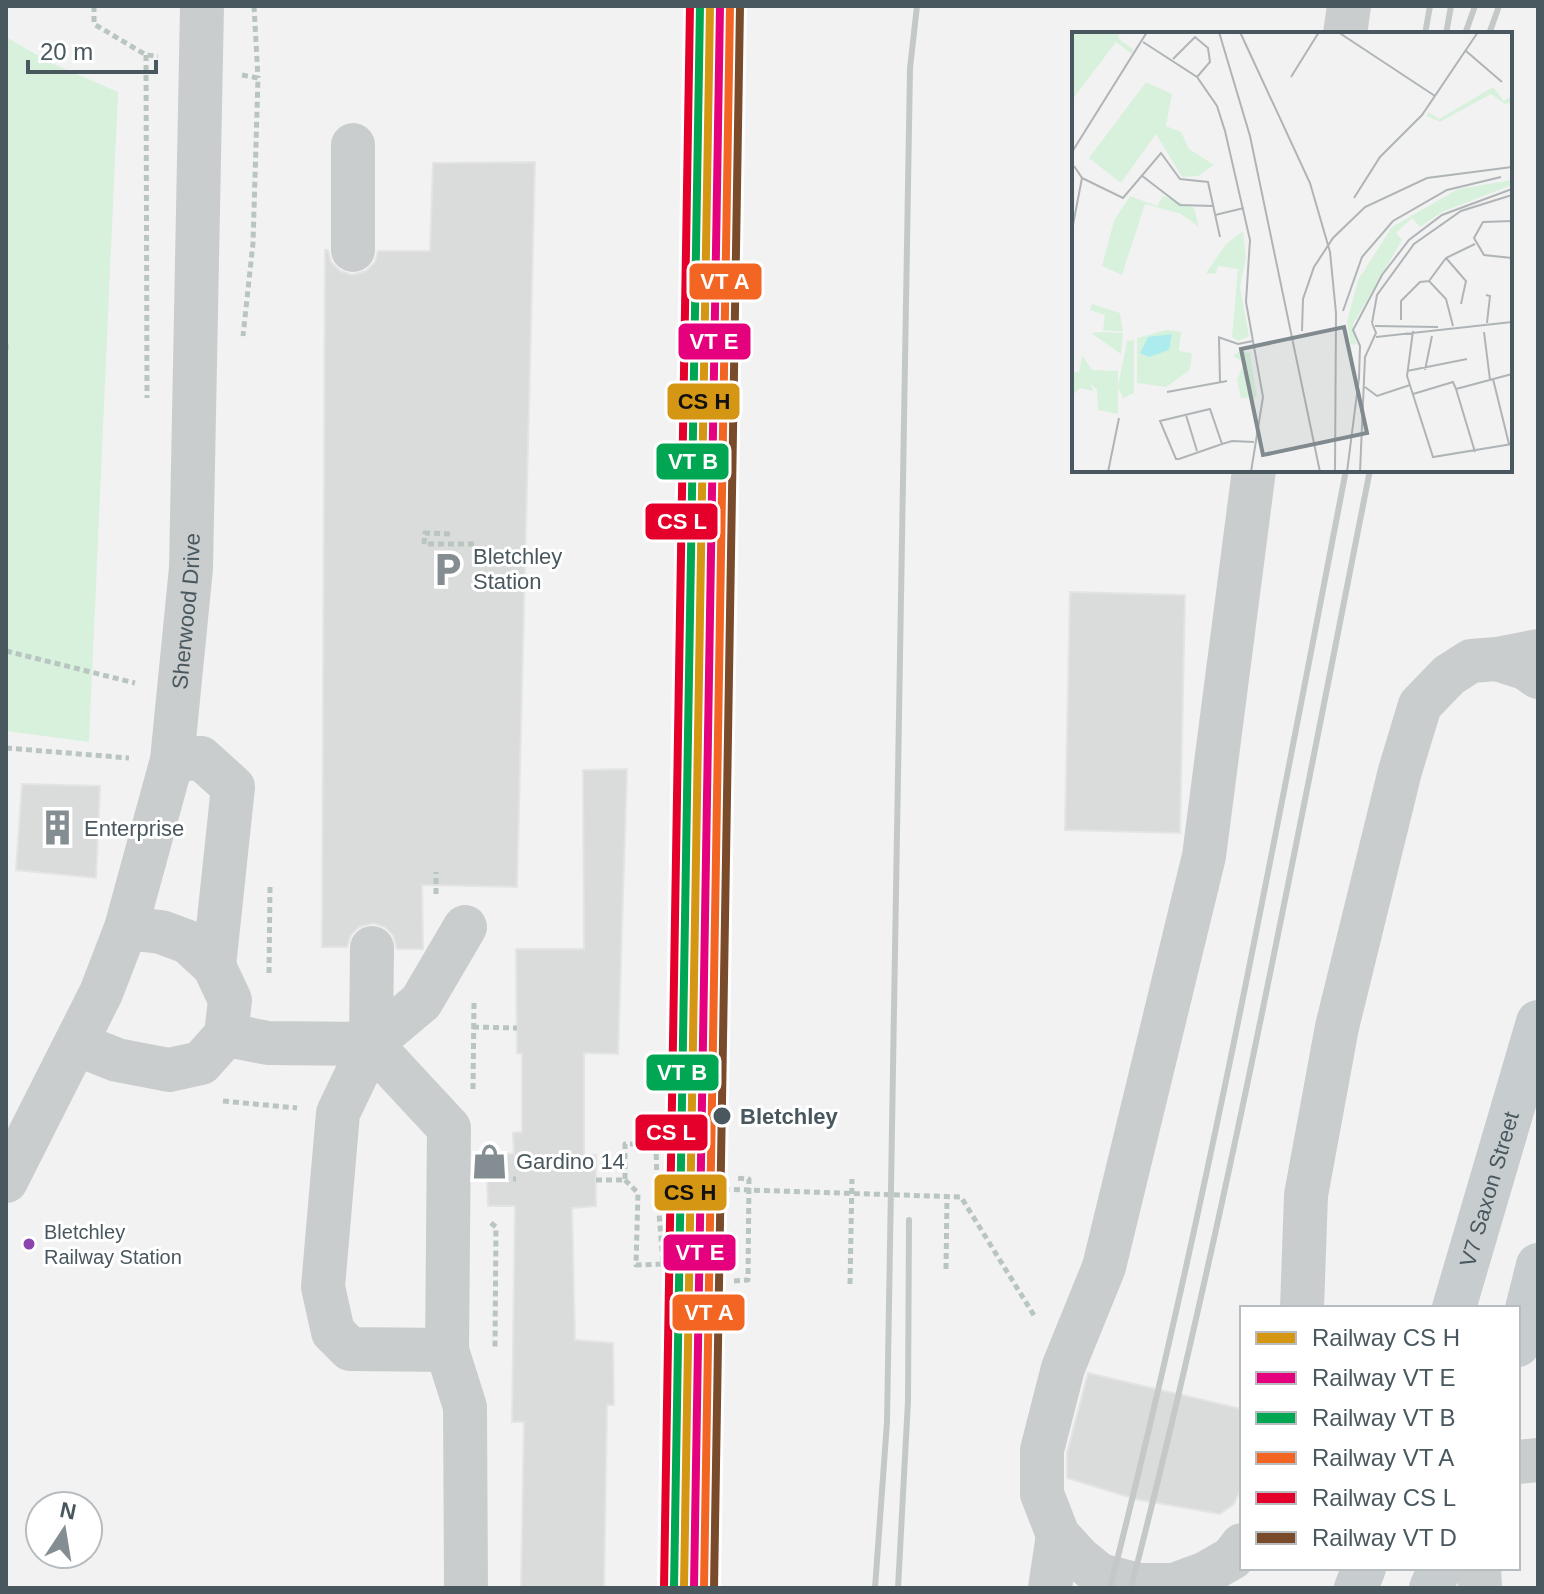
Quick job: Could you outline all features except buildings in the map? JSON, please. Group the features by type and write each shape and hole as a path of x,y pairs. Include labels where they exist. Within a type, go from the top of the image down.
{"main road":[{"name":"V7 Saxon Street","path":"1455,1306 1538,1022"},
{"path":"1520,1337 1538,1265"}],"street":[{"name":"Sherwood Drive","path":"6,1181 101,993 126,928 172,760 191,568 202,6"},
{"path":"1345,32 1349,6"},
{"path":"353,145 353,250"},
{"path":"1231,1564 1174,1585 1139,1585 1100,1575 1058,1535 1042,1494 1042,1450 1063,1368 1104,1267 1204,856 1254,472"},
{"path":"1302,1306 1306,1195 1337,1027 1400,771 1420,705 1449,675 1471,661 1517,655 1525,668 1538,677"},
{"path":"172,760 201,758 233,787 214,966"},
{"path":"447,1350 350,1349 333,1332 323,1287 338,1113 371,1044 421,1002 465,927"},
{"path":"77,1044 128,1063 169,1070 201,1063 226,1035 230,1000 214,966 188,942 161,932 126,928"},
{"path":"372,948 371,1044 449,1128 447,1350 465,1407 466,1588"},
{"path":"226,1035 268,1043 371,1044"},
{"path":"1050,1588 1058,1535"}],"path":[{"path":"254,6 258,78"},
{"path":"146,55 147,403"},
{"path":"6,344 6,351"},
{"path":"450,534 425,533 424,544 478,544"},
{"path":"6,651 136,683"},
{"path":"134,698 137,668"},
{"path":"123,773 127,743"},
{"path":"6,748 172,760"},
{"path":"436,872 436,885"},
{"path":"473,1100 474,996"},
{"path":"473,1027 517,1028"},
{"path":"213,1100 269,1104"},
{"path":"656,1117 663,1264 636,1265 638,1193 625,1180 625,1144 656,1144"},
{"path":"734,1281 748,1280 749,1179 736,1178"},
{"path":"488,1179 516,1179"},
{"path":"850,1284 852,1179"},
{"path":"596,1180 625,1180"},
{"path":"657,1187 961,1197 1040,1325"},
{"path":"946,1269 947,1196"}],"green space":[{"path":"6,37 49,62 118,92 89,742 6,731"}],"railway":[{"path":"875,1588 887,1422 910,68 917,6"},
{"path":"1425,32 1430,6"},
{"path":"1446,32 1451,6"},
{"path":"1466,32 1475,6"},
{"path":"1490,32 1499,6"},
{"path":"1110,1588 1207,1171 1346,472"},
{"path":"1131,1588 1229,1171 1370,472"},
{"path":"898,1588 908,1401 909,1220"}],"transit line":[{"path":"664,1588 690,6"},
{"path":"674,1588 700,6"},
{"path":"684,1588 710,6"},
{"path":"694,1588 720,6"},
{"path":"704,1588 730,6"},
{"path":"714,1588 740,6"}],"place":[{"name":"Bletchley Station","path":"447,569"},
{"name":"Enterprise","path":"58,828"},
{"name":"Bletchley","path":"722,1116"},
{"name":"Gardino 14","path":"490,1161"},
{"name":"Bletchley Railway Station","path":"29,1244"}]}
